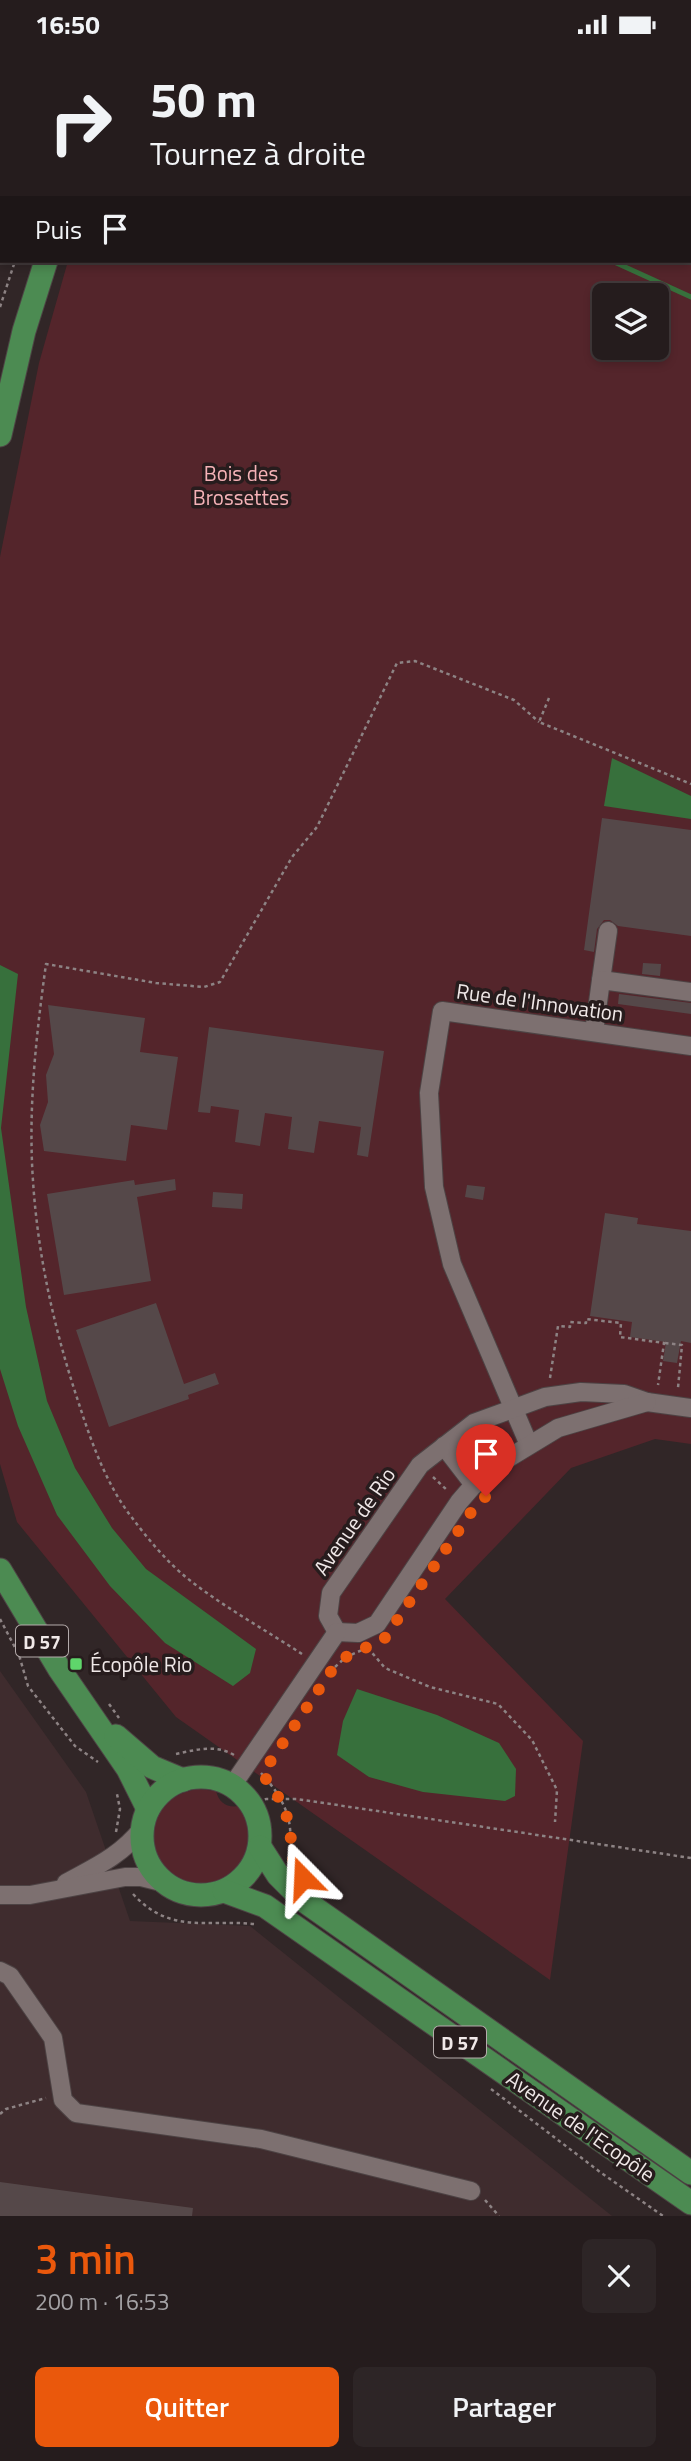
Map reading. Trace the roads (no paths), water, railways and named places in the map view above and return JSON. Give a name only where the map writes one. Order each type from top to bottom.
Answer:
[{"type":"main road","points":[[0,435],[24,331],[45,263]]},
{"type":"main road","name":"D 57","points":[[0,1570],[60,1670],[96,1703],[138,1756],[152,1767],[183,1780]]},
{"type":"main road","name":"D 57","points":[[96,1703],[128,1769],[145,1819]]},
{"type":"main road","points":[[203,1777],[223,1781],[232,1787],[241,1792],[253,1807],[260,1827],[260,1847],[253,1865],[241,1881],[224,1891],[204,1895],[184,1893],[165,1883],[152,1868],[144,1849],[145,1819],[157,1796],[169,1786],[183,1780],[203,1777]]},
{"type":"main road","name":"Avenue de l'Ecopôle","points":[[260,1847],[278,1875],[303,1900],[691,2173]]},
{"type":"main road","name":"Avenue de l'Ecopôle","points":[[224,1891],[265,1906],[691,2203]]},
{"type":"street","points":[[594,1033],[608,931]]},
{"type":"street","points":[[601,980],[691,992]]},
{"type":"street","name":"Rue de l'Innovation","points":[[510,1401],[452,1264],[434,1187],[429,1093],[442,1011],[691,1046]]},
{"type":"street","name":"Avenue de Rio","points":[[652,1395],[558,1428],[484,1473],[459,1502],[377,1624],[358,1633],[337,1632],[328,1616],[331,1593],[420,1465],[474,1423],[510,1401],[581,1392],[652,1395],[691,1408]]},
{"type":"street","points":[[510,1401],[529,1445]]},
{"type":"street","points":[[444,1446],[474,1485]]},
{"type":"street","points":[[232,1787],[337,1632]]},
{"type":"street","points":[[52,1890],[116,1856],[128,1846],[145,1819]]},
{"type":"street","points":[[0,1895],[30,1895],[125,1877],[141,1877],[165,1883]]},
{"type":"street","points":[[0,1971],[10,1976],[53,2038],[63,2100],[76,2113],[261,2139],[471,2191]]},
{"type":"waterway","points":[[616,263],[691,297]]},
{"type":"place","name":"Écopôle Rio","points":[[76,1664]]},
{"type":"park label","name":"Bois des Brossettes","points":[[241,485]]}]
